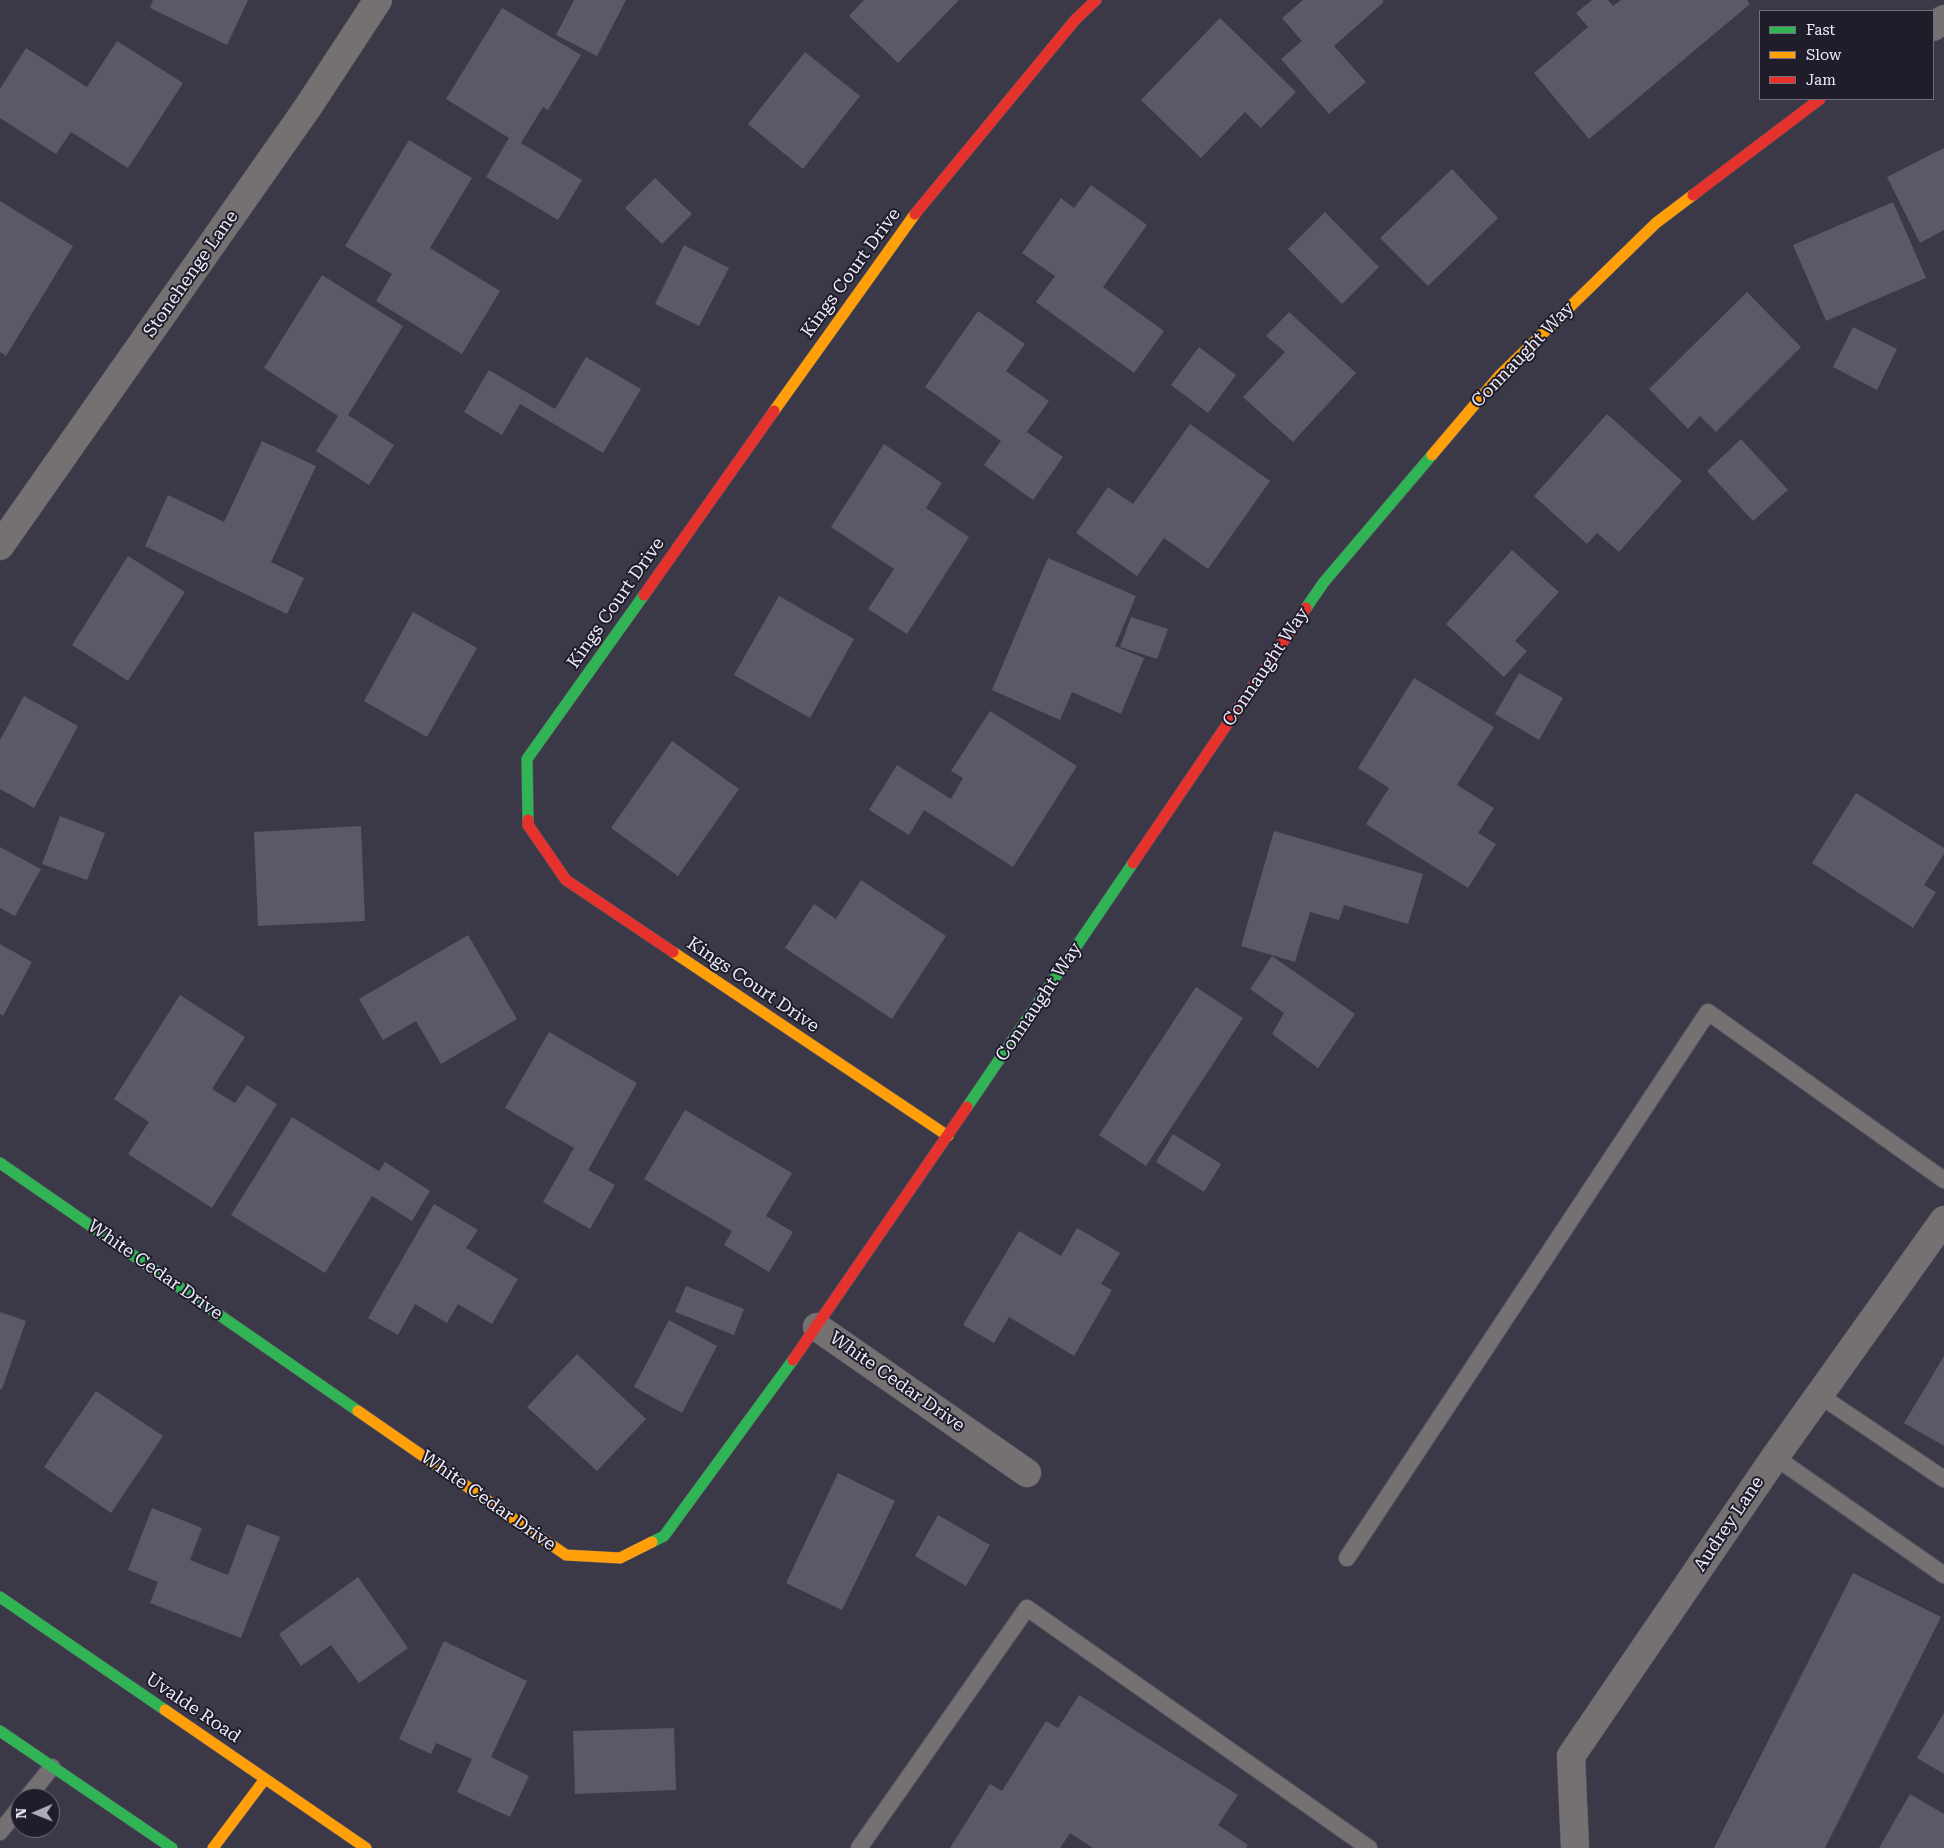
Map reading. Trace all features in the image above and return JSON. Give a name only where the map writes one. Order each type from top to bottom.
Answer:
[{"type":"street","name":"Stonehenge Lane","points":[[0,546],[308,107],[378,0]]},
{"type":"street","name":"Kings Court Drive","points":[[948,1136],[566,880],[528,825],[527,760],[903,229],[1075,20],[1096,0]]},
{"type":"street","name":"Connaught Way","points":[[817,1327],[1324,582],[1499,376],[1656,223],[1819,100]]},
{"type":"street","name":"White Cedar Drive","points":[[0,1163],[566,1555],[620,1558],[664,1536],[817,1327],[1027,1473]]},
{"type":"street","name":"Audrey Lane","points":[[1575,1848],[1571,1756],[1775,1457],[1944,1220]]},
{"type":"street","name":"Uvalde Road","points":[[0,1597],[366,1848]]},
{"type":"street","points":[[0,1730],[172,1848]]},
{"type":"street","points":[[213,1848],[265,1779]]},
{"type":"lane","points":[[1347,1558],[1708,1012],[1944,1180]]},
{"type":"lane","points":[[1819,1395],[1944,1479]]},
{"type":"lane","points":[[1775,1457],[1944,1574]]},
{"type":"lane","points":[[858,1848],[1027,1608],[1369,1848]]},
{"type":"lane","points":[[35,1788],[52,1767]]},
{"type":"lane","points":[[0,1832],[10,1820]]},
{"type":"building","points":[[153,0],[248,0],[227,45],[150,8]]},
{"type":"building","points":[[574,0],[626,0],[597,56],[556,35]]},
{"type":"building","points":[[864,0],[959,0],[898,63],[849,16]]},
{"type":"building","points":[[1303,0],[1382,0],[1384,2],[1334,46],[1366,82],[1329,114],[1281,59],[1302,41],[1282,18]]},
{"type":"building","points":[[1592,0],[1608,0],[1613,6],[1621,0],[1747,0],[1750,4],[1589,139],[1534,73],[1588,27],[1576,13]]},
{"type":"building","points":[[502,8],[581,55],[548,110],[543,107],[521,143],[582,180],[558,220],[486,177],[509,138],[446,99]]},
{"type":"building","points":[[1220,18],[1296,92],[1261,128],[1245,112],[1201,158],[1141,100]]},
{"type":"building","points":[[117,41],[183,83],[128,168],[71,132],[56,154],[0,118],[0,89],[26,48],[87,87]]},
{"type":"building","points":[[805,52],[860,96],[803,169],[748,124]]},
{"type":"building","points":[[409,140],[472,178],[430,248],[500,291],[462,354],[376,301],[392,274],[345,246]]},
{"type":"building","points":[[1944,148],[1944,230],[1920,243],[1887,177]]},
{"type":"building","points":[[1452,169],[1498,218],[1428,286],[1380,238]]},
{"type":"building","points":[[655,178],[692,214],[662,244],[625,208]]},
{"type":"building","points":[[1091,185],[1147,225],[1103,287],[1164,331],[1134,373],[1036,302],[1055,276],[1022,253],[1061,198],[1074,208]]},
{"type":"building","points":[[0,201],[73,246],[6,356],[0,352]]},
{"type":"building","points":[[1893,202],[1926,278],[1826,321],[1793,245]]},
{"type":"building","points":[[1325,212],[1379,267],[1342,304],[1288,249]]},
{"type":"building","points":[[684,245],[729,268],[699,326],[655,304]]},
{"type":"building","points":[[322,275],[403,326],[348,415],[394,445],[369,485],[316,451],[338,416],[264,368]]},
{"type":"building","points":[[1747,292],[1801,347],[1716,432],[1700,416],[1688,429],[1649,389]]},
{"type":"building","points":[[978,311],[1025,344],[1006,371],[1049,401],[1027,432],[1063,457],[1033,500],[984,465],[1001,441],[925,387]]},
{"type":"building","points":[[1289,312],[1356,373],[1293,442],[1243,397],[1285,352],[1266,336]]},
{"type":"building","points":[[1853,327],[1897,349],[1877,390],[1833,367]]},
{"type":"building","points":[[1199,347],[1236,375],[1208,413],[1171,385]]},
{"type":"building","points":[[586,357],[641,389],[603,453],[520,404],[502,435],[464,412],[489,370],[555,409]]},
{"type":"building","points":[[1607,414],[1682,481],[1619,552],[1597,533],[1587,544],[1534,496]]},
{"type":"building","points":[[1190,424],[1270,481],[1208,569],[1164,538],[1137,576],[1076,533],[1108,487],[1133,504]]},
{"type":"building","points":[[1741,439],[1788,490],[1753,521],[1707,471]]},
{"type":"building","points":[[262,441],[316,466],[271,562],[304,578],[287,614],[145,546],[168,495],[224,522]]},
{"type":"building","points":[[884,444],[942,483],[926,508],[969,537],[907,634],[868,609],[894,569],[831,527]]},
{"type":"building","points":[[1512,550],[1559,592],[1515,641],[1527,651],[1504,677],[1446,624]]},
{"type":"building","points":[[128,556],[185,592],[128,681],[72,645]]},
{"type":"building","points":[[1048,558],[1136,596],[1115,646],[1144,658],[1121,714],[1072,692],[1060,720],[992,690]]},
{"type":"building","points":[[779,596],[854,639],[810,718],[734,675]]},
{"type":"building","points":[[413,612],[477,648],[427,737],[364,701]]},
{"type":"building","points":[[1131,617],[1168,629],[1157,659],[1120,647]]},
{"type":"building","points":[[1519,673],[1563,698],[1539,740],[1495,714]]},
{"type":"building","points":[[1414,678],[1494,727],[1457,785],[1494,808],[1478,833],[1496,844],[1468,888],[1366,824],[1389,788],[1358,768]]},
{"type":"building","points":[[24,696],[78,726],[34,808],[0,789],[0,740]]},
{"type":"building","points":[[990,711],[1077,766],[1013,867],[924,810],[909,835],[869,810],[897,765],[951,799],[963,778],[951,771]]},
{"type":"building","points":[[672,741],[739,789],[678,876],[611,828]]},
{"type":"building","points":[[1856,793],[1944,848],[1944,854],[1924,885],[1936,892],[1913,928],[1812,863]]},
{"type":"building","points":[[60,816],[105,833],[87,880],[42,864]]},
{"type":"building","points":[[361,826],[365,921],[258,926],[254,832]]},
{"type":"building","points":[[1274,831],[1423,874],[1408,924],[1344,905],[1339,920],[1310,912],[1295,962],[1241,946]]},
{"type":"building","points":[[0,847],[41,869],[15,916],[0,908]]},
{"type":"building","points":[[861,880],[946,936],[892,1019],[785,948],[814,904],[836,919]]},
{"type":"building","points":[[468,935],[517,1019],[441,1064],[416,1021],[383,1040],[359,999]]},
{"type":"building","points":[[0,944],[32,962],[3,1016],[0,1014]]},
{"type":"building","points":[[1272,956],[1355,1014],[1318,1068],[1272,1034],[1284,1013],[1250,989]]},
{"type":"building","points":[[1196,987],[1243,1018],[1146,1166],[1099,1135]]},
{"type":"building","points":[[180,995],[245,1037],[212,1089],[235,1103],[247,1085],[277,1104],[212,1208],[128,1154],[149,1122],[114,1099]]},
{"type":"building","points":[[549,1032],[637,1083],[588,1170],[615,1185],[590,1229],[543,1202],[574,1148],[505,1108]]},
{"type":"building","points":[[685,1110],[792,1173],[766,1216],[793,1232],[769,1272],[724,1245],[732,1231],[644,1179]]},
{"type":"building","points":[[292,1117],[379,1171],[385,1162],[430,1191],[412,1221],[372,1196],[325,1273],[231,1215]]},
{"type":"building","points":[[1173,1134],[1221,1164],[1204,1192],[1156,1162]]},
{"type":"building","points":[[434,1204],[478,1230],[466,1248],[518,1279],[492,1324],[458,1304],[447,1323],[415,1304],[398,1335],[368,1318]]},
{"type":"building","points":[[1077,1228],[1120,1253],[1101,1284],[1112,1290],[1074,1356],[1009,1317],[994,1343],[963,1325],[1019,1231],[1061,1256]]},
{"type":"building","points":[[686,1286],[744,1309],[734,1335],[675,1312]]},
{"type":"building","points":[[0,1312],[26,1321],[2,1389],[0,1389]]},
{"type":"building","points":[[669,1320],[717,1346],[682,1413],[634,1387]]},
{"type":"building","points":[[577,1354],[646,1419],[597,1471],[527,1407]]},
{"type":"building","points":[[1944,1356],[1944,1446],[1904,1423]]},
{"type":"building","points":[[96,1391],[163,1436],[111,1513],[44,1467]]},
{"type":"building","points":[[838,1473],[895,1501],[842,1610],[786,1583]]},
{"type":"building","points":[[152,1508],[202,1528],[190,1560],[228,1575],[247,1524],[280,1537],[241,1638],[150,1603],[158,1582],[128,1570]]},
{"type":"building","points":[[938,1515],[990,1545],[966,1586],[915,1556]]},
{"type":"building","points":[[1853,1573],[1941,1617],[1825,1848],[1714,1848]]},
{"type":"building","points":[[358,1577],[408,1648],[359,1683],[331,1645],[301,1666],[279,1634]]},
{"type":"building","points":[[444,1641],[527,1681],[491,1757],[529,1776],[510,1817],[457,1792],[472,1759],[436,1743],[431,1754],[399,1739]]},
{"type":"building","points":[[1079,1695],[1238,1795],[1218,1825],[1248,1845],[1246,1848],[1093,1848],[1070,1833],[1060,1848],[950,1848],[990,1784],[1002,1791],[1046,1721],[1058,1728]]},
{"type":"building","points":[[1944,1713],[1944,1774],[1917,1758]]},
{"type":"building","points":[[674,1728],[676,1790],[575,1794],[573,1731]]},
{"type":"building","points":[[1910,1794],[1944,1814],[1944,1848],[1879,1848]]},
{"type":"traffic: fast","points":[[1306,608],[1324,582],[1432,455]]},
{"type":"traffic: fast","points":[[528,820],[527,759],[644,595]]},
{"type":"traffic: fast","points":[[967,1107],[1133,863]]},
{"type":"traffic: fast","points":[[0,1163],[358,1411]]},
{"type":"traffic: fast","points":[[652,1542],[664,1536],[793,1360]]},
{"type":"traffic: fast","points":[[0,1597],[165,1710]]},
{"type":"traffic: fast","points":[[0,1731],[172,1848]]},
{"type":"traffic: slow","points":[[1432,455],[1499,376],[1656,223],[1693,195]]},
{"type":"traffic: slow","points":[[774,411],[915,214]]},
{"type":"traffic: slow","points":[[673,952],[948,1136]]},
{"type":"traffic: slow","points":[[358,1411],[566,1555],[620,1558],[652,1542]]},
{"type":"traffic: slow","points":[[165,1710],[366,1848]]},
{"type":"traffic: slow","points":[[213,1848],[265,1779]]},
{"type":"traffic: jam","points":[[915,214],[1075,20],[1096,0]]},
{"type":"traffic: jam","points":[[1693,195],[1819,100]]},
{"type":"traffic: jam","points":[[644,595],[774,411]]},
{"type":"traffic: jam","points":[[1133,863],[1306,608]]},
{"type":"traffic: jam","points":[[528,820],[528,825],[566,880],[673,952]]},
{"type":"traffic: jam","points":[[793,1360],[967,1107]]}]
